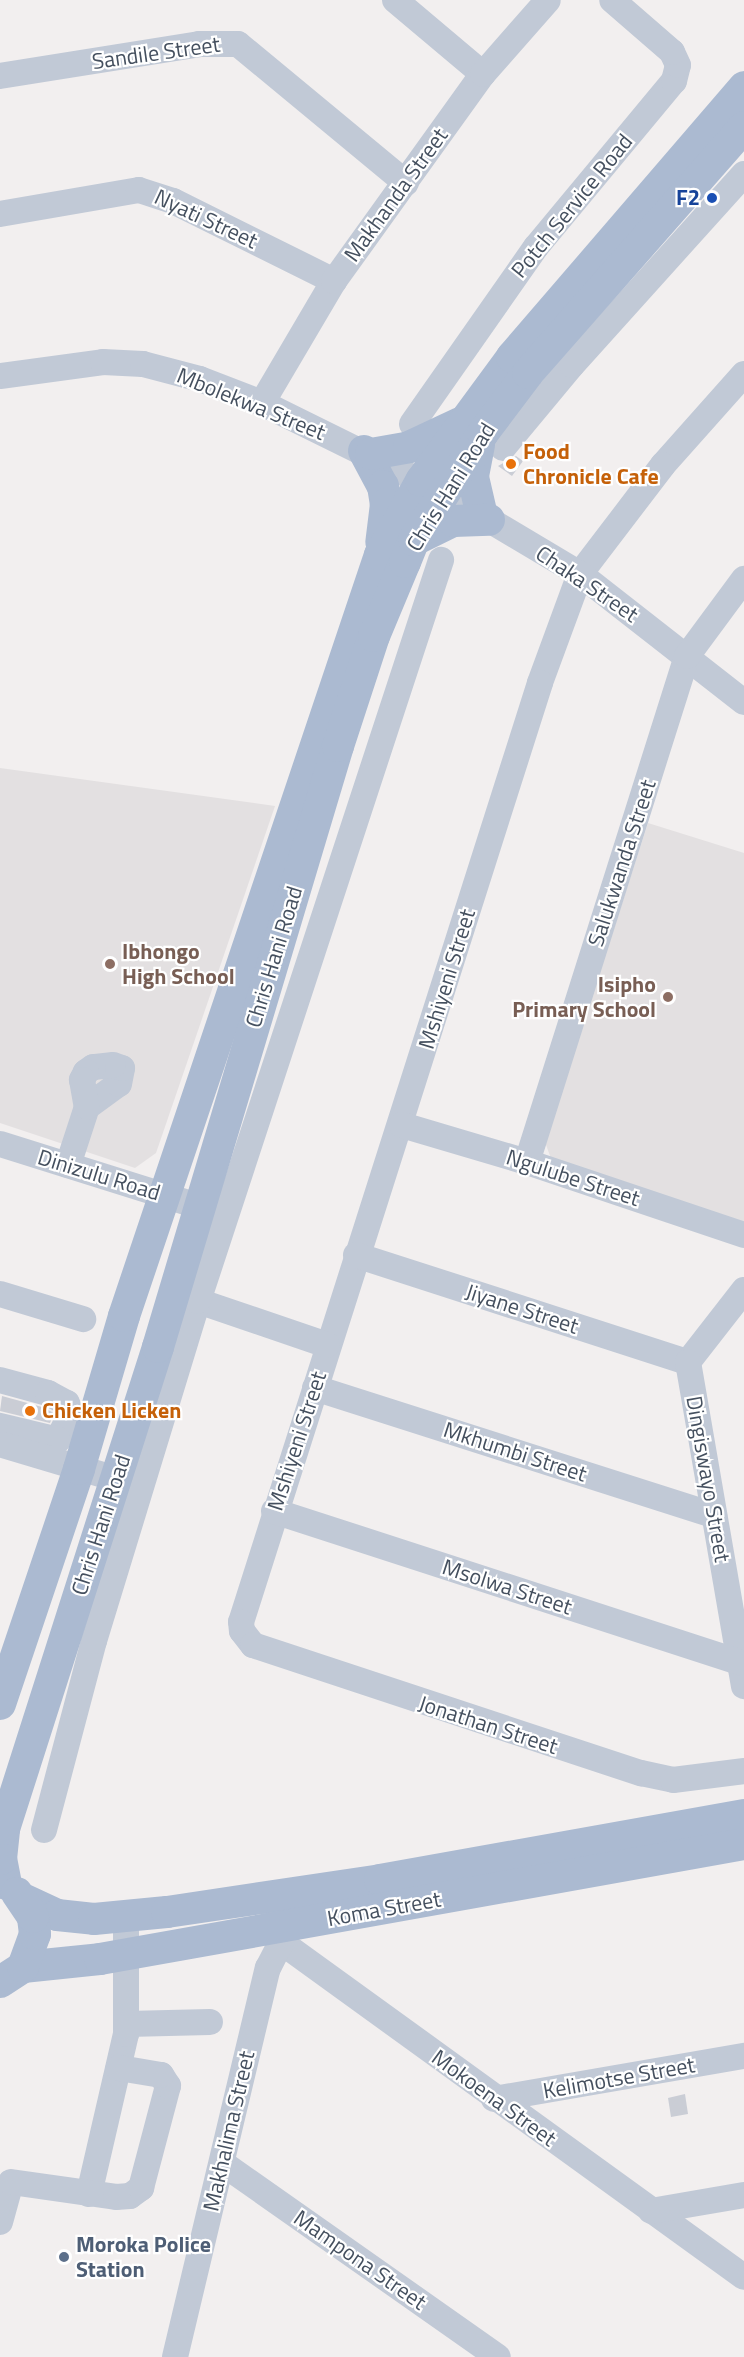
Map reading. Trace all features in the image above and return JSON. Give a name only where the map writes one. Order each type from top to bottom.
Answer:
[{"type":"main road","name":"Chris Hani Road","points":[[483,434],[512,357],[744,87]]},
{"type":"main road","name":"Chris Hani Road","points":[[0,1704],[79,1469],[124,1316],[380,555],[433,487],[483,434],[528,373],[744,127]]},
{"type":"main road","points":[[380,555],[386,504],[377,471],[367,452],[483,434],[473,477],[485,518],[453,521],[414,540]]},
{"type":"main road","name":"Chris Hani Road","points":[[11,1975],[35,1934],[10,1889],[1,1859],[4,1829],[116,1479],[370,647],[433,487]]},
{"type":"main road","name":"Koma Street","points":[[11,1975],[128,1954],[277,1923],[744,1815]]},
{"type":"main road","name":"Koma Street","points":[[10,1889],[57,1915],[94,1919],[126,1916],[277,1923],[744,1844]]},
{"type":"street","points":[[395,0],[483,74]]},
{"type":"street","name":"Makhanda Street","points":[[262,403],[334,280],[483,74],[548,0]]},
{"type":"street","name":"Potch Service Road","points":[[412,424],[537,247],[674,81],[678,65],[672,52],[612,0]]},
{"type":"street","name":"Sandile Street","points":[[0,76],[199,44],[238,44],[406,183]]},
{"type":"street","points":[[483,434],[579,357],[744,174]]},
{"type":"street","name":"Nyati Street","points":[[0,214],[139,190],[173,201],[334,280]]},
{"type":"street","name":"Mbolekwa Street","points":[[0,374],[103,362],[143,364],[200,379],[262,403],[367,452],[433,487]]},
{"type":"street","name":"Mshiyeni Street","points":[[242,1631],[243,1610],[327,1345],[402,1125],[540,683],[580,574],[663,465],[744,374]]},
{"type":"street","name":"Chaka Street","points":[[433,487],[580,574],[744,702]]},
{"type":"street","name":"Chris Hani Road","points":[[44,1830],[94,1641],[198,1301],[441,560]]},
{"type":"street","name":"Salukwanda Street","points":[[527,1162],[687,656],[744,579]]},
{"type":"street","points":[[68,1165],[87,1107]]},
{"type":"street","name":"Ngulube Street","points":[[402,1125],[527,1162],[744,1235]]},
{"type":"street","name":"Dinizulu Road","points":[[0,1144],[198,1206]]},
{"type":"street","name":"Jiyane Street","points":[[356,1255],[688,1362]]},
{"type":"street","points":[[688,1362],[744,1290]]},
{"type":"street","points":[[0,1294],[83,1319]]},
{"type":"street","points":[[198,1301],[327,1345]]},
{"type":"street","name":"Dingiswayo Street","points":[[688,1362],[742,1674]]},
{"type":"street","points":[[0,1380],[54,1395],[71,1406],[71,1413],[58,1440],[0,1426]]},
{"type":"street","name":"Mkhumbi Street","points":[[315,1388],[714,1515]]},
{"type":"street","points":[[0,1444],[116,1479]]},
{"type":"street","name":"Msolwa Street","points":[[274,1511],[742,1674]]},
{"type":"street","name":"Jonathan Street","points":[[242,1631],[253,1645],[348,1679],[641,1773],[673,1780],[744,1771]]},
{"type":"street","points":[[89,2194],[127,2024],[126,1916]]},
{"type":"street","name":"Mokoena Street","points":[[277,1923],[494,2099],[744,2277]]},
{"type":"street","name":"Makhalima Street","points":[[175,2357],[277,1923]]},
{"type":"street","points":[[127,2024],[210,2022]]},
{"type":"street","name":"Kelimotse Street","points":[[494,2099],[744,2056]]},
{"type":"street","points":[[0,2222],[10,2182],[123,2197],[141,2188],[167,2098],[168,2086],[161,2075],[119,2068]]},
{"type":"street","name":"Mampona Street","points":[[222,2163],[498,2357]]},
{"type":"street","points":[[651,2211],[744,2195]]},
{"type":"shaded area","name":"Ibhongo High School","points":[[0,768],[275,806],[156,1153],[135,1168],[0,1123]]},
{"type":"shaded area","name":"Isipho Primary School","points":[[648,823],[744,853],[744,1226],[553,1164],[545,1142]]},
{"type":"building","name":"Food Chronicle Cafe","points":[[516,456],[523,461],[512,476],[498,466]]},
{"type":"building","points":[[2,1396],[42,1407],[54,1413],[50,1423],[0,1411]]},
{"type":"building","points":[[685,2094],[688,2114],[671,2117],[668,2098]]},
{"type":"place","name":"F2","points":[[712,198]]},
{"type":"place","name":"Food Chronicle Cafe","points":[[511,464]]},
{"type":"place","name":"Ibhongo High School","points":[[110,964]]},
{"type":"place","name":"Isipho Primary School","points":[[668,997]]},
{"type":"place","name":"Chicken Licken","points":[[30,1411]]},
{"type":"place","name":"Moroka Police Station","points":[[64,2257]]}]
